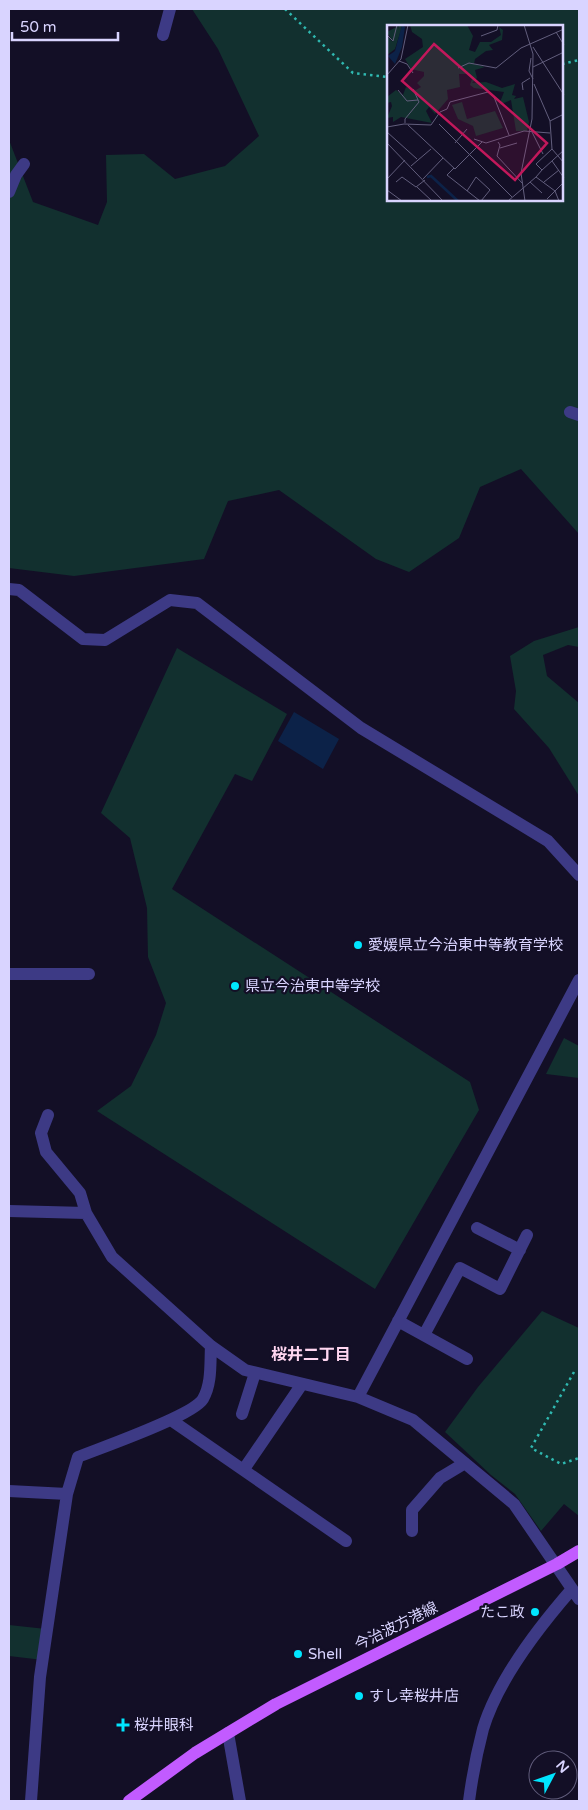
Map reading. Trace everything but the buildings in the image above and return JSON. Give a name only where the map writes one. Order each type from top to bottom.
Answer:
[{"type":"main road","name":"今治波方港線","points":[[129,1801],[195,1753],[276,1704],[557,1564],[579,1550]]},
{"type":"street","points":[[163,35],[170,9]]},
{"type":"street","points":[[9,192],[16,175],[24,164]]},
{"type":"street","points":[[9,589],[19,590],[83,639],[105,640],[170,600],[197,603],[361,728],[548,841],[579,875]]},
{"type":"street","points":[[9,974],[89,974]]},
{"type":"street","points":[[358,1396],[579,980]]},
{"type":"street","points":[[48,1115],[41,1133],[46,1152],[80,1193],[86,1213],[112,1257],[211,1346],[245,1370],[358,1396],[413,1420],[514,1504],[557,1564],[575,1594],[535,1631],[498,1694],[483,1728],[469,1801]]},
{"type":"street","points":[[9,1211],[86,1213]]},
{"type":"street","points":[[477,1228],[520,1250]]},
{"type":"street","points":[[424,1335],[460,1268],[500,1289],[527,1235]]},
{"type":"street","points":[[398,1321],[467,1358]]},
{"type":"street","points":[[31,1801],[40,1677],[67,1494],[78,1457],[171,1420],[202,1401],[209,1384],[211,1346]]},
{"type":"street","points":[[242,1414],[255,1373]]},
{"type":"street","points":[[244,1469],[302,1384]]},
{"type":"street","points":[[171,1420],[346,1541]]},
{"type":"street","points":[[412,1531],[412,1510],[440,1478],[464,1463]]},
{"type":"street","points":[[9,1491],[67,1494]]},
{"type":"street","points":[[228,1733],[240,1801]]},
{"type":"path","points":[[285,9],[354,73],[387,77]]},
{"type":"path","points":[[563,64],[579,60]]},
{"type":"path","points":[[574,1372],[531,1448],[561,1464],[579,1458]]},
{"type":"green space","points":[[192,9],[579,9],[579,534],[521,469],[480,487],[459,538],[409,572],[376,559],[279,490],[228,501],[204,559],[74,576],[9,568],[9,140],[33,202],[98,225],[107,202],[106,155],[144,154],[175,179],[225,166],[259,136],[218,49]]},
{"type":"green space","points":[[579,627],[579,647],[568,645],[543,655],[547,676],[579,703],[579,796],[549,748],[514,709],[516,691],[510,656],[534,641]]},
{"type":"green space","points":[[177,648],[287,714],[252,781],[235,774],[172,889],[470,1082],[479,1110],[375,1289],[97,1111],[131,1086],[156,1035],[166,1003],[148,957],[147,908],[130,838],[101,813]]},
{"type":"green space","points":[[564,1038],[579,1046],[579,1078],[546,1074]]},
{"type":"green space","points":[[542,1311],[579,1328],[579,1516],[564,1504],[541,1531],[515,1494],[491,1475],[445,1432],[478,1387]]},
{"type":"green space","points":[[9,1625],[46,1629],[43,1660],[9,1656]]},
{"type":"water","points":[[294,712],[339,739],[323,769],[278,741]]},
{"type":"place","name":"愛媛県立今治東中等教育学校","points":[[358,945]]},
{"type":"place","name":"県立今治東中等学校","points":[[235,986]]},
{"type":"place","name":"たこ政","points":[[535,1612]]},
{"type":"place","name":"Shell","points":[[298,1654]]},
{"type":"place","name":"すし幸桜井店","points":[[359,1696]]},
{"type":"place","name":"桜井眼科","points":[[123,1725]]},
{"type":"district","name":"桜井二丁目","points":[[311,1354]]}]
